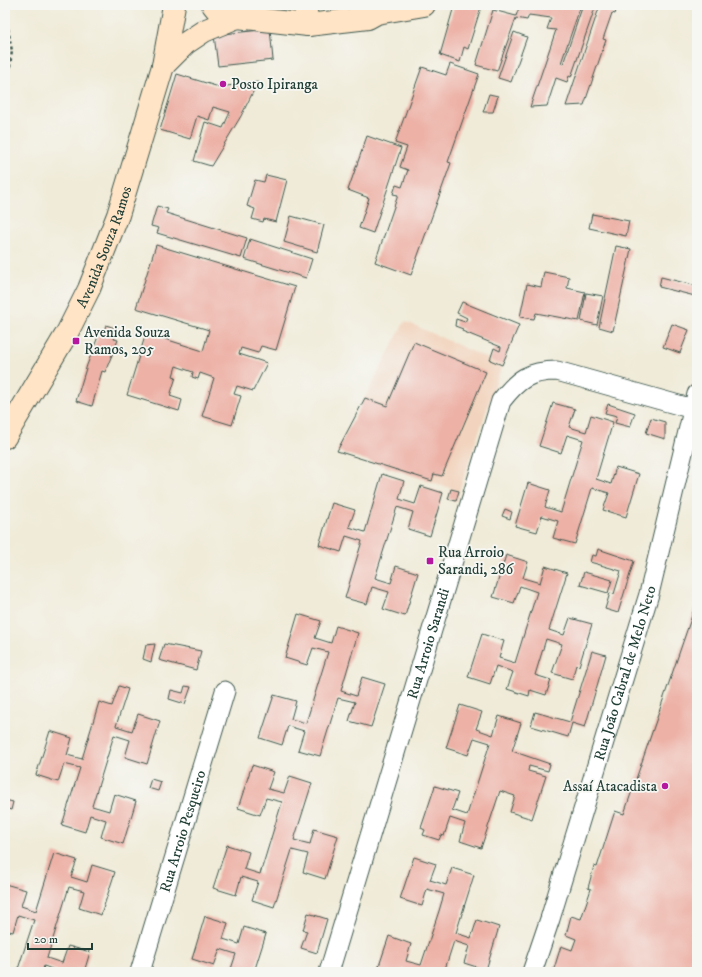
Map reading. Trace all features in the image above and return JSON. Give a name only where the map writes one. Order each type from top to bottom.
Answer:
[{"type":"street","name":"Avenida Souza Ramos","points":[[5,437],[67,333],[89,289],[118,215],[163,66],[174,5]]},
{"type":"street","name":"Avenida Souza Ramos","points":[[213,5],[218,10],[237,17]]},
{"type":"street","name":"Avenida Souza Ramos","points":[[163,66],[186,43],[204,31],[237,17],[306,15],[368,18],[371,9],[424,5]]},
{"type":"street","name":"Rua Arroio Sarandi","points":[[329,972],[501,401],[520,379],[539,371],[557,371],[695,402]]},
{"type":"street","name":"Rua João Cabral de Melo Neto","points":[[532,972],[550,919],[649,594],[695,402]]},
{"type":"street","name":"Rua Arroio Pesqueiro","points":[[140,972],[225,691]]},
{"type":"path","points":[[5,11],[12,51],[5,103]]},
{"type":"shaded area","points":[[405,321],[502,365],[459,491],[337,451]]},
{"type":"building","points":[[520,5],[581,5],[561,63],[563,64],[583,5],[596,5],[571,77],[569,76],[567,82],[556,78],[547,106],[530,107],[556,30],[547,29],[551,18],[529,15],[527,20],[516,18],[497,71],[476,65],[493,10],[516,16]]},
{"type":"building","points":[[600,5],[618,5],[615,14],[612,13],[603,39],[606,40],[584,105],[566,106]]},
{"type":"building","points":[[454,6],[481,7],[468,49],[464,47],[460,62],[440,55]]},
{"type":"building","points":[[270,29],[273,60],[218,66],[214,35]]},
{"type":"building","points":[[514,32],[527,37],[511,82],[498,78]]},
{"type":"building","points":[[450,64],[479,74],[448,162],[451,163],[411,275],[375,262],[398,195],[393,194],[396,185],[402,187],[408,170],[400,167],[407,147],[395,143],[422,67],[446,75]]},
{"type":"building","points":[[177,74],[219,87],[258,82],[241,116],[211,166],[194,161],[205,122],[223,128],[230,112],[213,107],[209,120],[197,116],[190,139],[160,130]]},
{"type":"building","points":[[489,94],[498,96],[493,112],[483,112]]},
{"type":"building","points":[[367,136],[401,148],[373,233],[359,228],[369,198],[348,190]]},
{"type":"building","points":[[266,175],[287,180],[276,222],[264,219],[263,222],[252,219],[255,209],[247,206],[255,180],[264,182]]},
{"type":"building","points":[[157,206],[168,209],[166,213],[247,238],[241,258],[157,233],[159,228],[151,226]]},
{"type":"building","points":[[592,214],[629,221],[626,236],[589,228]]},
{"type":"building","points":[[291,216],[324,225],[317,252],[284,242]]},
{"type":"building","points":[[250,239],[312,259],[306,278],[244,259]]},
{"type":"building","points":[[156,245],[295,287],[276,350],[261,346],[258,353],[241,348],[239,354],[267,363],[253,391],[237,386],[234,394],[241,396],[232,425],[202,416],[214,378],[200,373],[198,379],[192,377],[193,372],[176,366],[173,376],[176,377],[170,396],[182,400],[179,411],[127,395],[146,333],[203,351],[209,330],[136,308]]},
{"type":"building","points":[[616,246],[631,249],[613,331],[599,327]]},
{"type":"building","points":[[544,272],[569,277],[567,288],[585,292],[579,321],[536,313],[534,319],[520,317],[527,284],[541,287]]},
{"type":"building","points":[[661,277],[697,286],[695,296],[659,287]]},
{"type":"building","points":[[586,293],[603,296],[597,325],[581,321]]},
{"type":"building","points":[[462,302],[519,325],[502,365],[490,360],[494,348],[500,351],[501,347],[462,331],[463,329],[455,326],[456,319],[465,322],[467,318],[457,313]]},
{"type":"building","points":[[672,324],[689,330],[680,353],[663,347]]},
{"type":"building","points":[[106,325],[118,329],[114,339],[118,340],[105,372],[102,371],[92,406],[76,401],[87,365],[99,334],[102,335]]},
{"type":"building","points":[[414,342],[486,372],[442,476],[434,474],[432,481],[337,451],[365,398],[387,406]]},
{"type":"building","points":[[553,403],[575,409],[569,427],[586,432],[591,415],[613,422],[596,479],[611,484],[616,467],[639,474],[626,517],[603,510],[609,493],[592,488],[575,544],[553,538],[558,521],[542,516],[537,532],[515,526],[528,483],[550,490],[545,507],[561,512],[583,440],[567,435],[561,453],[539,446]]},
{"type":"building","points":[[608,404],[635,413],[630,427],[615,423],[617,416],[605,413]]},
{"type":"building","points":[[651,418],[665,422],[665,439],[646,433]]},
{"type":"building","points":[[382,474],[404,481],[399,499],[415,504],[421,486],[443,493],[430,536],[408,529],[413,512],[397,507],[375,578],[391,583],[396,566],[418,573],[405,616],[383,609],[389,592],[372,587],[367,604],[345,598],[362,541],[346,536],[341,552],[319,545],[332,503],[355,510],[349,527],[365,532]]},
{"type":"building","points":[[451,489],[459,491],[456,501],[448,499]]},
{"type":"building","points":[[505,509],[512,512],[510,519],[502,516]]},
{"type":"building","points":[[598,549],[634,561],[618,613],[605,609],[610,593],[614,594],[621,571],[590,562],[592,555],[596,556]]},
{"type":"building","points":[[506,555],[528,562],[523,578],[540,583],[545,566],[567,573],[549,630],[564,635],[570,618],[592,624],[579,666],[576,665],[572,679],[552,673],[562,644],[546,639],[535,675],[551,680],[546,695],[530,690],[529,696],[507,689],[513,672],[496,666],[490,684],[468,677],[482,634],[504,641],[499,658],[515,663],[537,592],[520,586],[514,603],[493,597]]},
{"type":"building","points":[[584,572],[612,580],[608,593],[580,585]]},
{"type":"building","name":"Assaí Atacadista","points":[[697,601],[697,972],[553,972],[561,946],[572,950],[576,939],[566,935],[571,916],[581,919],[591,889],[588,888],[594,866],[597,867],[615,811],[624,814]]},
{"type":"building","points":[[298,614],[321,621],[315,638],[331,643],[336,626],[358,633],[341,691],[356,696],[362,677],[385,684],[371,727],[349,721],[355,702],[338,698],[320,756],[298,750],[304,731],[288,726],[282,745],[260,738],[274,695],[296,701],[291,719],[306,723],[328,652],[313,648],[307,665],[285,658]]},
{"type":"building","points":[[155,644],[151,662],[143,659],[146,645]]},
{"type":"building","points":[[164,644],[201,651],[196,670],[159,660]]},
{"type":"building","points":[[592,651],[606,655],[585,727],[572,723],[568,737],[531,726],[535,712],[570,722]]},
{"type":"building","points":[[119,686],[128,689],[116,726],[132,731],[138,714],[160,721],[147,764],[125,757],[130,740],[114,735],[92,806],[109,811],[114,794],[136,801],[123,844],[101,837],[106,820],[90,815],[85,832],[62,825],[80,768],[64,764],[58,782],[36,775],[50,731],[72,738],[67,755],[82,759],[99,702],[112,706]]},
{"type":"building","points":[[185,686],[191,687],[185,704],[169,699],[171,690],[183,693]]},
{"type":"building","points":[[460,705],[482,712],[476,729],[493,735],[499,716],[521,723],[512,751],[550,764],[548,771],[529,766],[528,771],[546,776],[532,819],[510,812],[515,796],[500,791],[481,848],[460,841],[465,823],[450,818],[444,836],[441,835],[439,840],[423,835],[425,830],[421,828],[435,786],[458,793],[452,810],[467,815],[490,743],[474,738],[468,755],[446,748]]},
{"type":"building","points":[[252,765],[274,772],[268,789],[284,793],[290,776],[312,783],[294,840],[310,844],[314,829],[338,836],[325,879],[303,872],[308,854],[292,850],[274,907],[252,900],[258,882],[241,877],[236,895],[213,888],[227,845],[249,852],[244,869],[260,874],[282,802],[266,798],[260,815],[238,808]]},
{"type":"building","points":[[151,779],[161,782],[158,791],[148,788]]},
{"type":"building","points":[[5,800],[13,802],[11,810],[5,808]]},
{"type":"building","points":[[54,853],[77,860],[71,877],[87,882],[92,865],[115,872],[101,915],[79,908],[84,891],[69,887],[47,958],[62,963],[68,946],[90,952],[84,972],[60,972],[44,966],[42,972],[17,972],[34,920],[18,915],[13,932],[5,930],[5,884],[26,890],[21,906],[36,911]]},
{"type":"building","points":[[414,857],[436,864],[430,880],[446,885],[452,868],[474,875],[456,933],[471,938],[477,920],[499,927],[486,970],[464,963],[469,946],[454,941],[444,972],[413,972],[403,969],[402,972],[377,972],[389,936],[411,944],[406,961],[421,965],[439,911],[444,894],[427,889],[422,906],[400,899]]},
{"type":"building","points":[[308,913],[327,919],[317,953],[301,948],[307,931],[303,930]]},
{"type":"building","points":[[205,916],[228,923],[223,939],[239,944],[244,927],[266,934],[254,972],[230,972],[236,954],[220,949],[214,966],[192,959]]},
{"type":"place","name":"Posto Ipiranga","points":[[223,84]]},
{"type":"place","name":"Avenida Souza Ramos, 205","points":[[76,341]]},
{"type":"place","name":"Rua Arroio Sarandi, 286","points":[[430,561]]},
{"type":"place","name":"Assaí Atacadista","points":[[665,786]]}]
